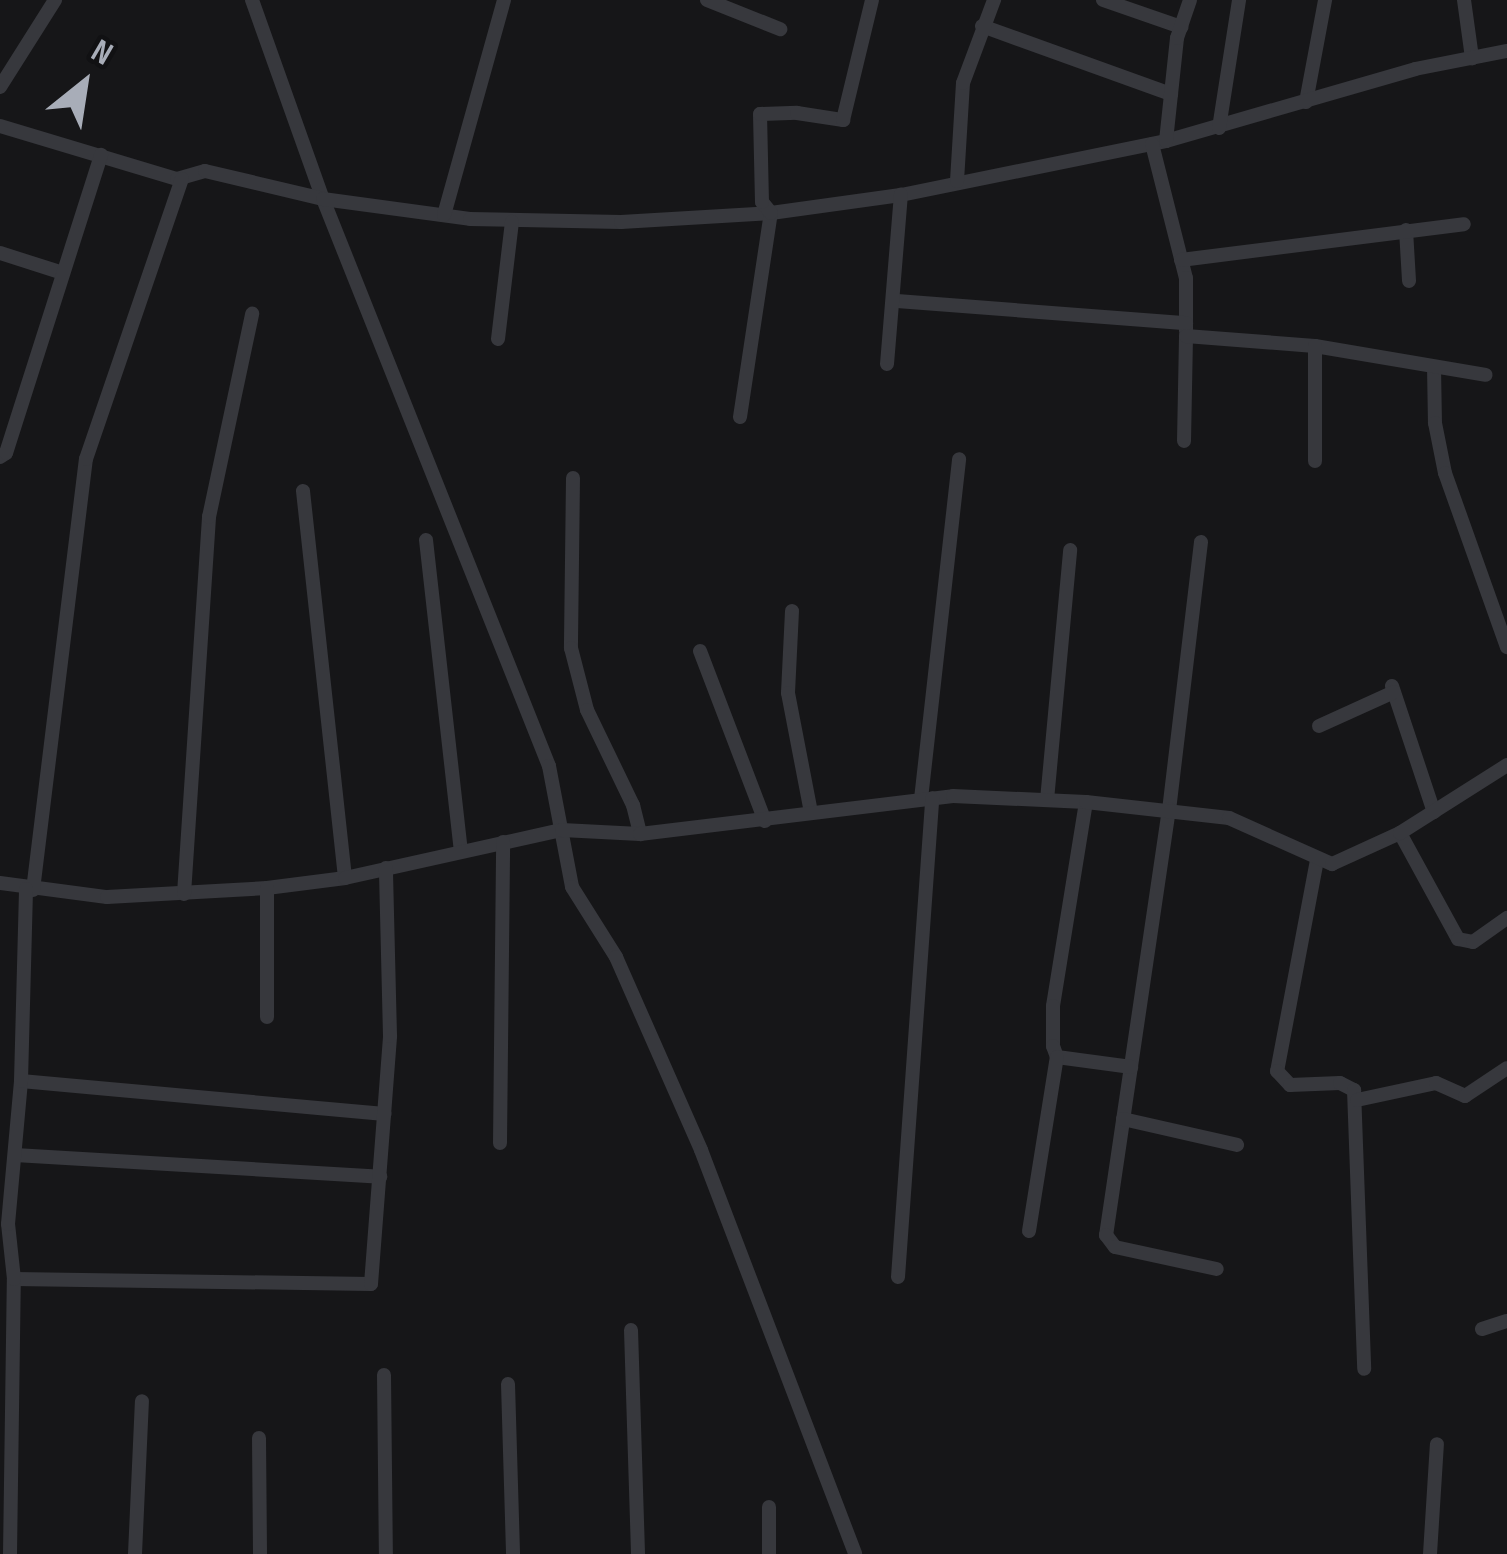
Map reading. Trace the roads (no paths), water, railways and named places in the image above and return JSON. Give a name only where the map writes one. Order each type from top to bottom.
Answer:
[{"type":"street","points":[[0,87],[56,0]]},
{"type":"street","points":[[252,0],[323,199],[549,766],[572,887],[616,957],[692,1129],[855,1554]]},
{"type":"street","points":[[444,215],[504,0]]},
{"type":"street","points":[[707,0],[780,29]]},
{"type":"street","points":[[740,417],[771,213],[762,202],[760,114],[797,112],[844,120],[872,0]]},
{"type":"street","points":[[957,181],[963,83],[994,0]]},
{"type":"street","points":[[1103,0],[1181,27]]},
{"type":"street","points":[[1184,441],[1186,329],[1180,260],[1159,143],[1190,0]]},
{"type":"street","points":[[1219,128],[1239,0]]},
{"type":"street","points":[[1306,102],[1324,0]]},
{"type":"street","points":[[1464,0],[1472,58]]},
{"type":"street","points":[[982,26],[1171,94]]},
{"type":"street","points":[[0,127],[182,179],[205,172],[323,199],[444,215],[512,222],[771,213],[901,195],[1159,143],[1507,51]]},
{"type":"street","points":[[0,458],[6,453],[101,155]]},
{"type":"street","points":[[10,1554],[6,1307],[14,1279],[8,1224],[10,1161],[21,1081],[29,890],[86,459],[182,179]]},
{"type":"street","points":[[887,364],[896,301],[901,195]]},
{"type":"street","points":[[498,339],[512,222]]},
{"type":"street","points":[[1180,260],[1464,224]]},
{"type":"street","points":[[1406,230],[1409,281]]},
{"type":"street","points":[[0,253],[63,273]]},
{"type":"street","points":[[896,301],[1186,329],[1486,375]]},
{"type":"street","points":[[184,894],[208,517],[252,314]]},
{"type":"street","points":[[1315,346],[1315,460]]},
{"type":"street","points":[[1434,367],[1435,423],[1444,473],[1507,647]]},
{"type":"street","points":[[898,1277],[926,799],[959,459]]},
{"type":"street","points":[[573,478],[571,648],[587,710],[633,806],[640,834]]},
{"type":"street","points":[[303,491],[345,878]]},
{"type":"street","points":[[426,540],[460,851]]},
{"type":"street","points":[[1201,542],[1108,1242],[1217,1268]]},
{"type":"street","points":[[1047,800],[1070,550]]},
{"type":"street","points":[[792,611],[788,692],[811,812]]},
{"type":"street","points":[[700,651],[765,821]]},
{"type":"street","points":[[1319,726],[1393,689],[1434,812]]},
{"type":"street","points":[[0,883],[107,897],[267,888],[345,878],[562,830],[640,834],[926,799],[1047,800],[1169,809],[1242,821],[1317,860],[1341,862],[1400,833],[1507,764]]},
{"type":"street","points":[[1029,1231],[1058,1057],[1053,1006],[1086,802]]},
{"type":"street","points":[[1400,833],[1458,939],[1473,942],[1507,918]]},
{"type":"street","points":[[500,1143],[503,842]]},
{"type":"street","points":[[1317,860],[1277,1071],[1290,1084],[1350,1085],[1357,1100],[1364,1369]]},
{"type":"street","points":[[14,1279],[368,1287],[374,1280],[390,1036],[386,868]]},
{"type":"street","points":[[267,888],[267,1017]]},
{"type":"street","points":[[1058,1057],[1131,1067]]},
{"type":"street","points":[[1357,1100],[1436,1083],[1465,1096],[1507,1068]]},
{"type":"street","points":[[21,1081],[385,1114]]},
{"type":"street","points":[[1124,1119],[1237,1145]]},
{"type":"street","points":[[10,1161],[380,1177]]},
{"type":"street","points":[[1482,1329],[1507,1321]]},
{"type":"street","points":[[631,1330],[638,1554]]},
{"type":"street","points":[[383,1375],[386,1554]]},
{"type":"street","points":[[508,1384],[513,1554]]},
{"type":"street","points":[[135,1554],[142,1401]]},
{"type":"street","points":[[259,1438],[260,1554]]},
{"type":"street","points":[[1430,1554],[1437,1444]]},
{"type":"street","points":[[769,1507],[769,1554]]}]
